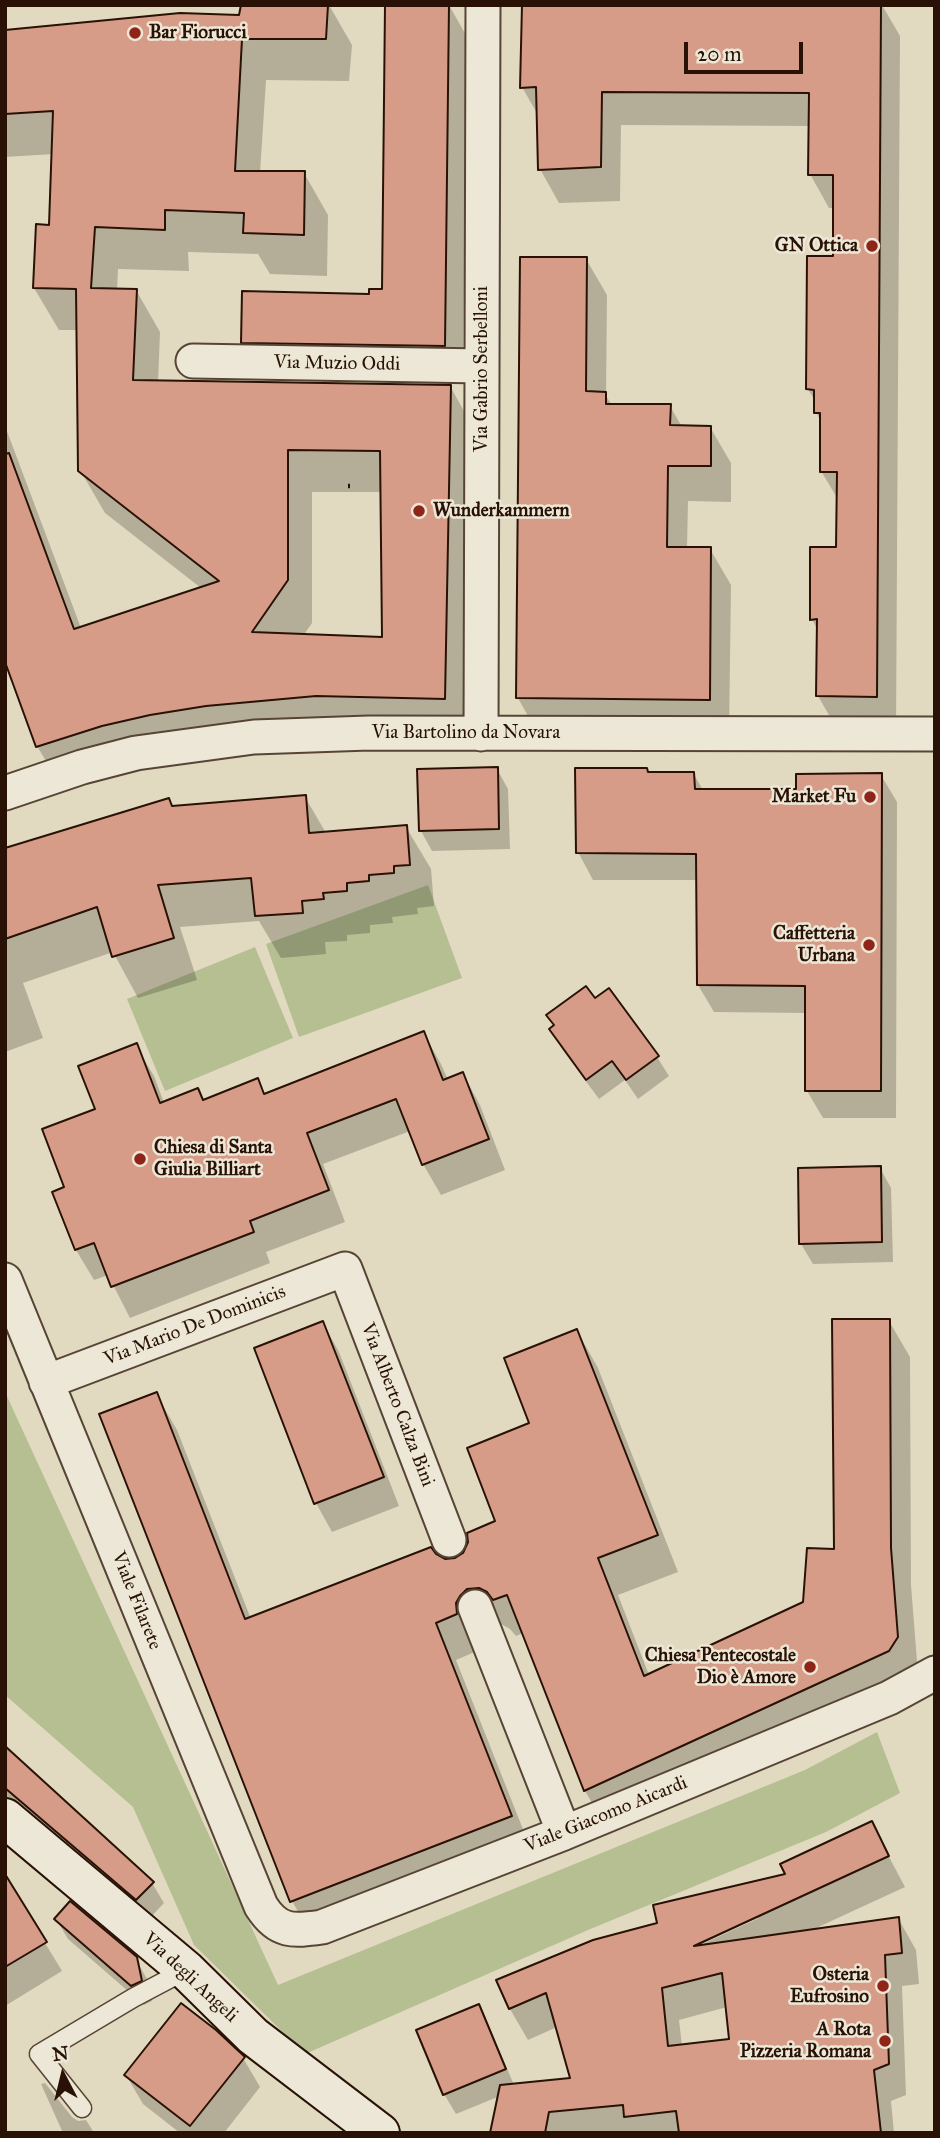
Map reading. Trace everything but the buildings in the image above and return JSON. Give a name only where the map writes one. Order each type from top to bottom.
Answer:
[{"type":"street","name":"Via Gabrio Serbelloni","points":[[481,734],[483,5]]},
{"type":"street","name":"Via Muzio Oddi","points":[[193,361],[482,366]]},
{"type":"street","name":"Via Bartolino da Novara","points":[[5,793],[82,767],[136,753],[254,737],[308,734],[935,734]]},
{"type":"street","name":"Via Mario De Dominicis","points":[[46,1382],[345,1269]]},
{"type":"street","name":"Via Alberto Calza Bini","points":[[345,1269],[449,1540]]},
{"type":"street","name":"Viale Filarete","points":[[5,1280],[261,1906],[271,1921]]},
{"type":"street","points":[[475,1607],[564,1833]]},
{"type":"street","name":"Viale Giacomo Aicardi","points":[[271,1921],[286,1928],[301,1930],[322,1927],[564,1833],[889,1698],[935,1673]]},
{"type":"street","name":"Via degli Angeli","points":[[5,1818],[186,1970],[253,2036],[380,2133]]},
{"type":"lane","points":[[82,2108],[39,2054],[186,1970]]},
{"type":"green space","points":[[428,885],[462,978],[299,1037],[266,944]]},
{"type":"green space","points":[[255,947],[293,1038],[165,1091],[127,999]]},
{"type":"green space","points":[[5,1392],[278,1985],[805,1770],[877,1732],[900,1793],[826,1832],[588,1930],[305,2054],[194,1945],[133,1807],[5,1695]]},
{"type":"place","name":"Bar Fiorucci","points":[[135,33]]},
{"type":"place","name":"GN Ottica","points":[[872,246]]},
{"type":"place","name":"Wunderkammern","points":[[419,511]]},
{"type":"place","name":"Market Fu","points":[[870,797]]},
{"type":"place","name":"Caffetteria Urbana","points":[[869,945]]},
{"type":"place","name":"Chiesa di Santa Giulia Billiart","points":[[140,1159]]},
{"type":"place","name":"Chiesa Pentecostale Dio è Amore","points":[[810,1667]]},
{"type":"place","name":"Osteria Eufrosino","points":[[883,1986]]},
{"type":"place","name":"A Rota Pizzeria Romana","points":[[885,2041]]}]
